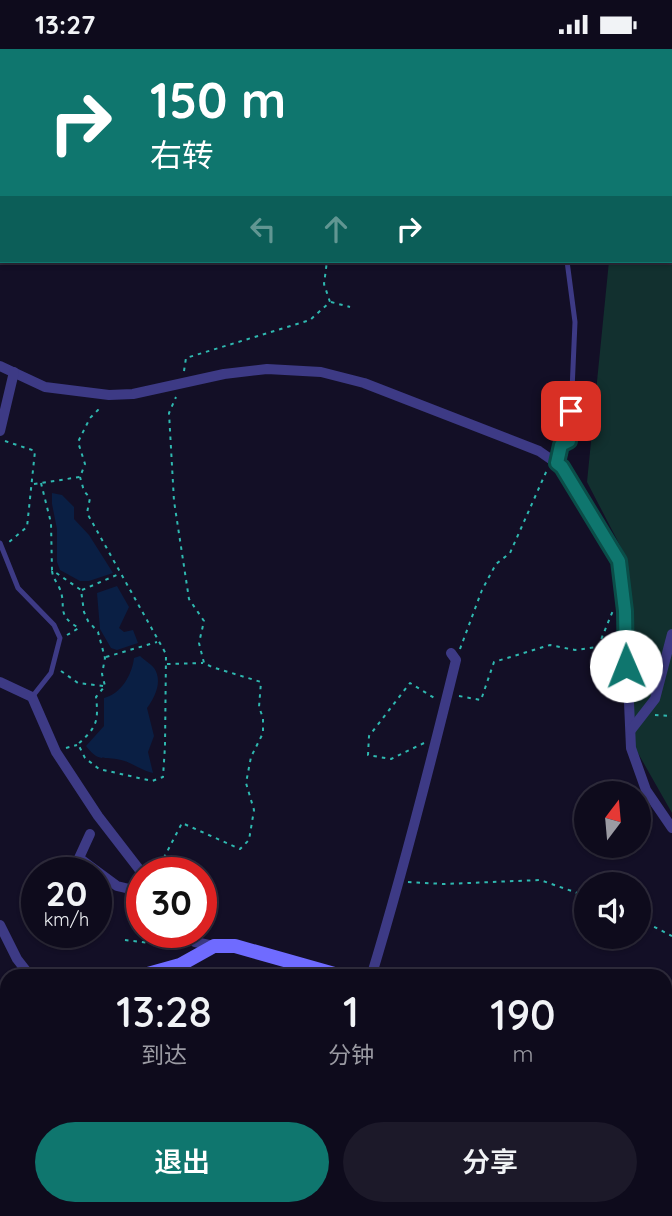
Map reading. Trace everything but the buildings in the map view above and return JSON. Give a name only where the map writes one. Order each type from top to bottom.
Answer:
[{"type":"street","points":[[0,366],[45,387],[101,394],[133,394],[224,374],[267,369],[321,372],[376,388],[539,451],[554,461],[562,467],[619,561],[623,587],[631,747],[646,790],[672,828]]},
{"type":"street","points":[[0,431],[14,372]]},
{"type":"street","points":[[631,730],[654,699],[672,634]]},
{"type":"street","points":[[372,969],[399,883],[435,746],[453,657]]},
{"type":"street","points":[[0,681],[32,697],[56,752],[98,817],[129,857]]},
{"type":"street","points":[[90,834],[79,858],[117,886],[126,889]]},
{"type":"street","points":[[0,925],[25,969]]},
{"type":"street","points":[[217,946],[235,946],[300,969]]},
{"type":"street","points":[[166,969],[180,965],[210,948]]},
{"type":"lane","points":[[554,461],[561,445],[569,441],[570,436],[575,315],[566,263]]},
{"type":"lane","points":[[2,545],[18,588],[54,625],[60,639],[54,666],[32,697]]},
{"type":"path","points":[[327,263],[324,284],[330,302]]},
{"type":"path","points":[[330,302],[350,307]]},
{"type":"path","points":[[204,663],[199,643],[204,621],[189,599],[174,501],[169,413],[187,358],[310,320],[330,302]]},
{"type":"path","points":[[78,744],[85,758],[99,769],[152,781],[163,777],[166,654],[87,513],[90,498],[84,491],[80,477],[85,464],[78,442],[90,418],[99,410],[101,394]]},
{"type":"path","points":[[0,440],[35,451],[27,527],[2,545]]},
{"type":"path","points":[[453,657],[482,590],[496,564],[510,553],[554,461]]},
{"type":"path","points":[[33,485],[80,477]]},
{"type":"path","points":[[41,483],[51,523],[54,581],[60,589],[62,610],[68,622],[79,628],[60,639]]},
{"type":"path","points":[[52,570],[81,590],[84,613],[97,632],[105,657],[102,674],[105,686]]},
{"type":"path","points":[[81,590],[120,573]]},
{"type":"path","points":[[435,746],[423,743],[391,759],[368,755],[369,736],[410,683],[446,700],[481,700],[494,661],[550,645],[575,650],[598,647],[623,587]]},
{"type":"path","points":[[105,657],[159,642]]},
{"type":"path","points":[[164,857],[182,823],[240,849],[249,840],[254,810],[246,783],[251,757],[263,733],[263,718],[259,707],[261,682],[204,663],[166,664]]},
{"type":"path","points":[[54,666],[78,683],[105,686]]},
{"type":"path","points":[[56,752],[78,744],[92,731],[99,715],[96,697],[105,686]]},
{"type":"path","points":[[399,883],[540,880],[574,892]]},
{"type":"path","points":[[651,925],[672,936]]},
{"type":"green space","points":[[609,263],[672,263],[672,813],[626,732],[636,684],[624,553],[587,482]]},
{"type":"water","points":[[52,493],[62,495],[74,507],[74,519],[89,535],[113,573],[89,581],[80,581],[60,570],[57,562],[57,529]]},
{"type":"water","points":[[117,586],[129,607],[119,628],[124,632],[133,630],[138,643],[117,650],[111,648],[100,629],[97,593]]},
{"type":"water","points":[[140,656],[154,668],[158,678],[155,694],[147,708],[154,736],[148,752],[153,773],[125,761],[98,757],[86,746],[104,726],[104,698],[120,688],[131,671],[134,658]]},
{"type":"route","points":[[571,411],[569,441],[561,445],[557,463],[619,561],[625,611],[626,666]]}]
